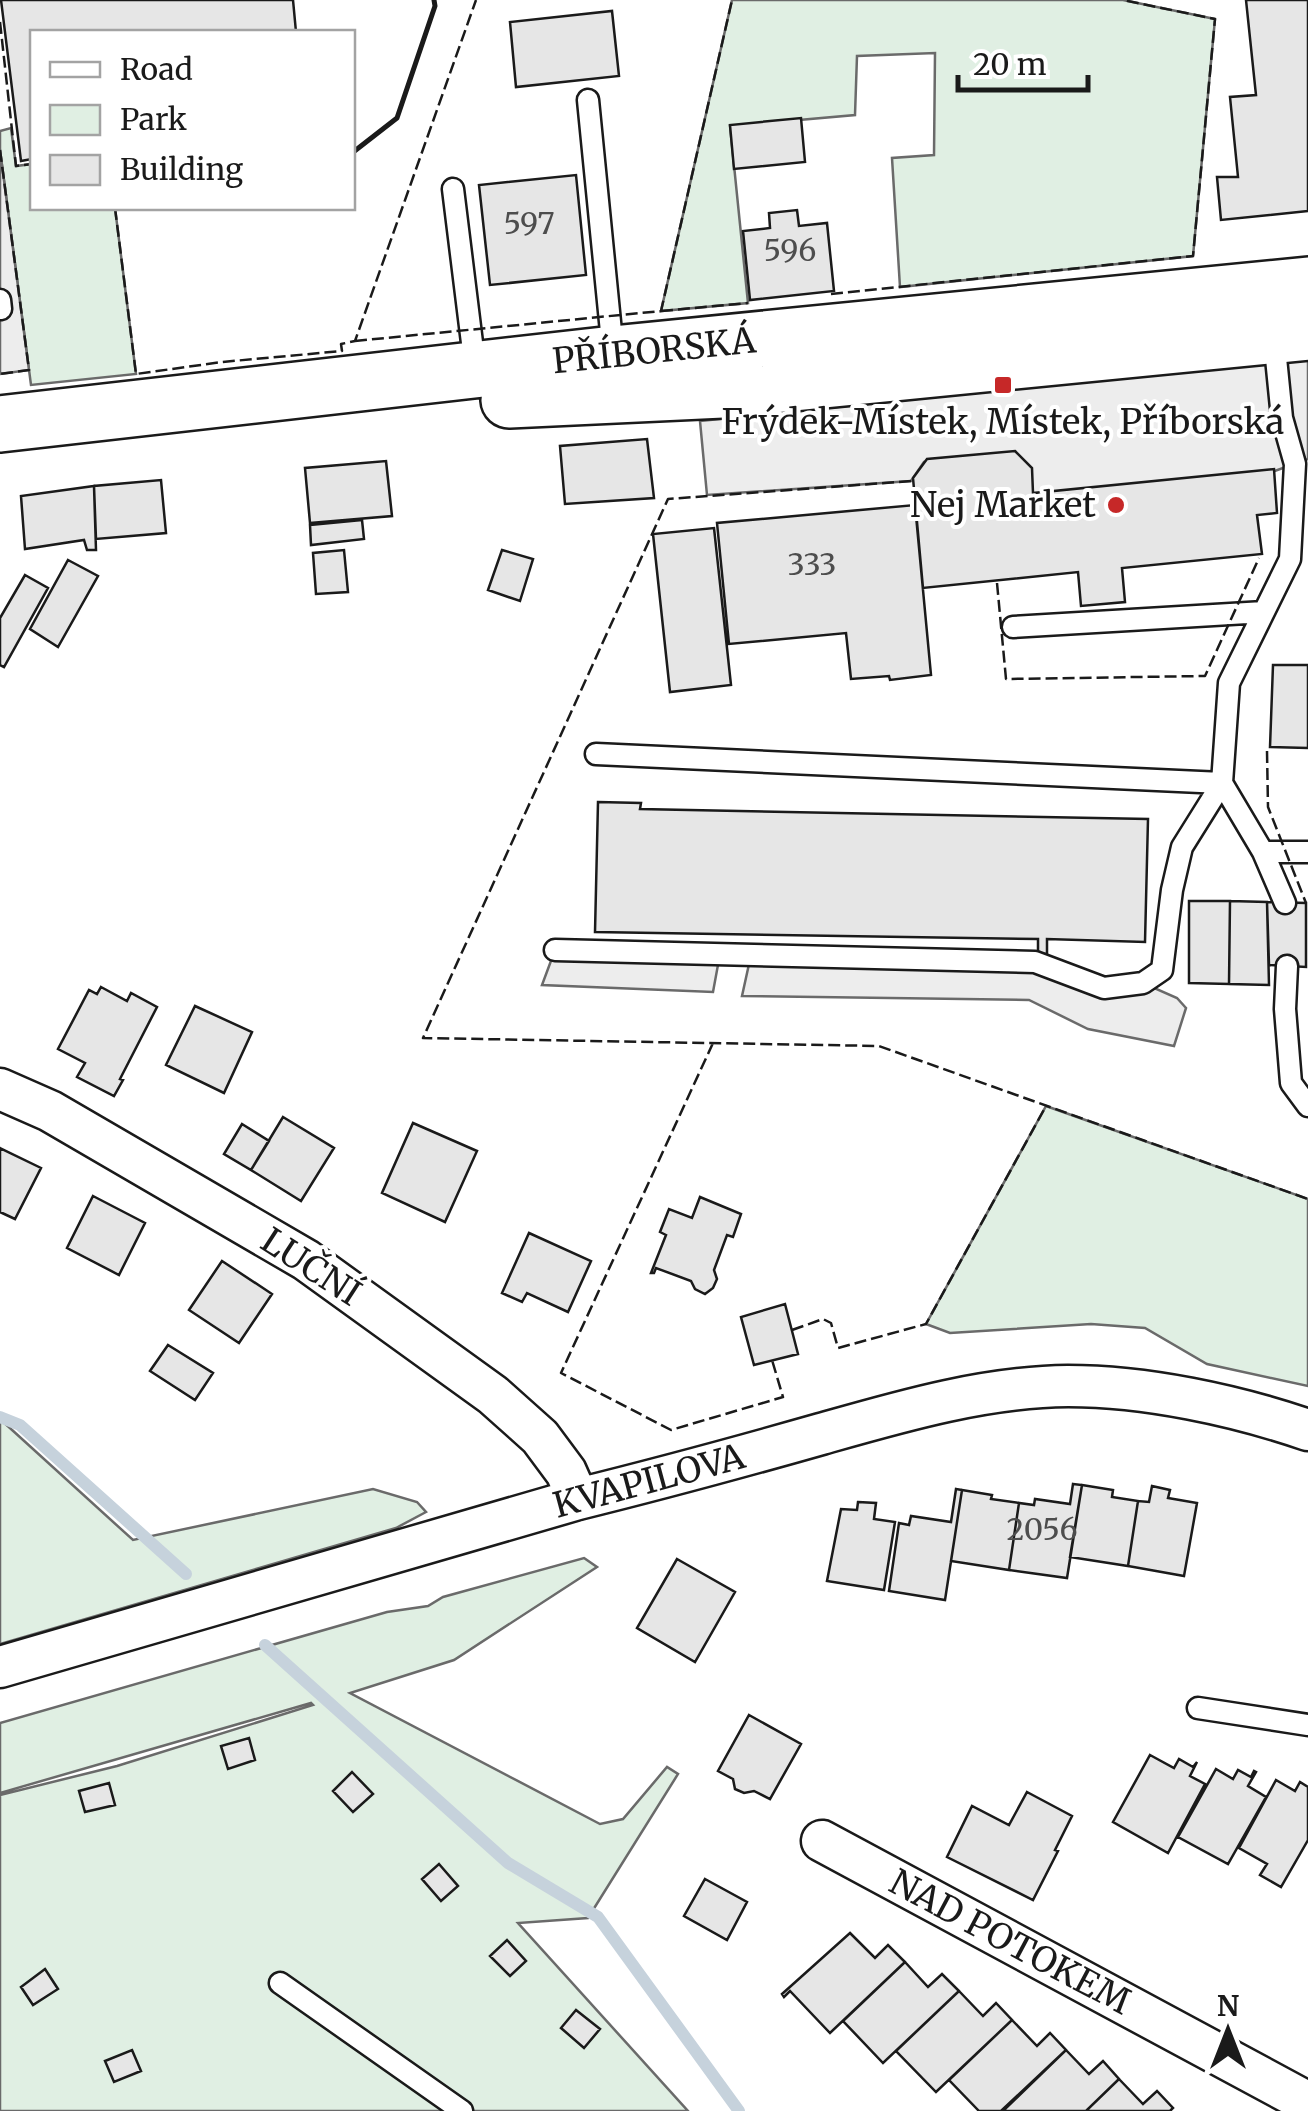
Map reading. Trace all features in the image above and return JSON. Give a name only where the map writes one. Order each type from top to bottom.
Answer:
[{"type":"main road","name":"PŘÍBORSKÁ","points":[[0,424],[613,354],[1308,285]]},
{"type":"main road","name":"PŘÍBORSKÁ","points":[[0,462],[122,444],[514,400],[722,390],[1291,334]]},
{"type":"street","name":"LUČNÍ","points":[[0,1089],[50,1111],[306,1260],[494,1395],[540,1437],[566,1472],[578,1499]]},
{"type":"street","name":"KVAPILOVA","points":[[0,1667],[578,1499],[934,1402],[1068,1386],[1154,1393],[1308,1430]]},
{"type":"street","name":"NAD POTOKEM","points":[[822,1841],[1301,2103]]},
{"type":"lane","points":[[588,100],[613,354]]},
{"type":"lane","points":[[453,189],[475,370]]},
{"type":"lane","points":[[0,300],[1,309]]},
{"type":"lane","points":[[555,950],[1035,962],[1104,988],[1143,983],[1162,970],[1182,847],[1222,782],[1229,683],[1290,560],[1301,499],[1282,418],[1291,334]]},
{"type":"lane","points":[[1013,627],[1264,612]]},
{"type":"lane","points":[[596,754],[1222,782]]},
{"type":"lane","points":[[1222,782],[1263,852],[1285,903]]},
{"type":"lane","points":[[1263,852],[1308,852]]},
{"type":"lane","points":[[1286,966],[1291,1083],[1308,1106]]},
{"type":"lane","points":[[1198,1708],[1308,1725]]},
{"type":"lane","points":[[280,1983],[462,2111]]},
{"type":"green space","points":[[732,0],[1123,0],[1215,19],[1193,256],[900,287],[892,158],[934,155],[935,53],[857,56],[855,115],[730,126],[748,303],[661,311]]},
{"type":"green space","points":[[11,128],[16,166],[30,164],[30,210],[115,210],[136,374],[31,385],[0,131]]},
{"type":"green space","points":[[1046,1106],[1308,1199],[1308,1386],[1207,1364],[1145,1328],[1091,1324],[950,1333],[926,1324]]},
{"type":"green space","points":[[0,1419],[133,1540],[373,1489],[417,1502],[426,1512],[396,1528],[0,1644]]},
{"type":"green space","points":[[584,1558],[597,1567],[454,1660],[350,1693],[600,1824],[623,1819],[667,1767],[678,1774],[588,1918],[518,1923],[688,2111],[0,2111],[0,1795],[117,1766],[313,1705],[0,1793],[0,1723],[387,1612],[428,1606],[443,1597]]},
{"type":"shaded area","points":[[0,150],[29,370],[0,374]]},
{"type":"shaded area","points":[[1308,359],[1308,459],[1272,472],[1031,495],[1012,454],[924,462],[911,481],[707,495],[700,421]]},
{"type":"shaded area","points":[[555,950],[720,954],[713,992],[542,985]]},
{"type":"shaded area","points":[[751,955],[1035,962],[1104,988],[1143,983],[1177,998],[1186,1008],[1174,1046],[1088,1029],[1029,1000],[742,996]]},
{"type":"building","points":[[1,0],[293,0],[296,30],[30,30],[30,159],[21,161]]},
{"type":"building","points":[[1246,0],[1308,0],[1308,211],[1221,220],[1217,177],[1238,177],[1230,97],[1256,95]]},
{"type":"building","points":[[612,11],[619,76],[516,87],[510,22]]},
{"type":"building","points":[[801,118],[805,162],[734,169],[730,125]]},
{"type":"building","points":[[576,175],[586,275],[490,285],[479,185]]},
{"type":"building","points":[[797,210],[799,226],[827,223],[834,291],[750,300],[743,231],[770,228],[769,213]]},
{"type":"building","points":[[647,439],[654,498],[565,504],[560,446]]},
{"type":"building","points":[[1015,451],[1032,468],[1033,493],[1274,469],[1277,513],[1257,515],[1262,554],[1122,568],[1125,602],[1081,606],[1078,572],[923,588],[913,478],[927,459]]},
{"type":"building","points":[[386,461],[392,516],[310,523],[305,468]]},
{"type":"building","points":[[161,480],[166,533],[96,539],[94,486]]},
{"type":"building","points":[[94,486],[96,550],[87,550],[84,540],[25,549],[21,496]]},
{"type":"building","points":[[915,505],[931,675],[851,679],[846,633],[729,644],[717,523]]},
{"type":"building","points":[[362,520],[364,539],[311,545],[310,525]]},
{"type":"building","points":[[714,528],[731,685],[670,692],[653,534]]},
{"type":"building","points":[[344,550],[348,592],[316,594],[313,553]]},
{"type":"building","points":[[502,550],[533,559],[520,601],[488,590]]},
{"type":"building","points":[[68,560],[98,576],[58,647],[30,629]]},
{"type":"building","points":[[25,575],[48,588],[4,667],[0,665],[0,618]]},
{"type":"building","points":[[1273,665],[1308,665],[1308,748],[1270,747]]},
{"type":"building","points":[[598,802],[641,803],[640,809],[1148,819],[1145,942],[1047,939],[1047,954],[1038,954],[1038,939],[595,932]]},
{"type":"building","points":[[1189,901],[1230,901],[1229,984],[1189,983]]},
{"type":"building","points":[[1230,901],[1267,902],[1269,985],[1229,984]]},
{"type":"building","points":[[1267,902],[1306,903],[1306,967],[1269,965]]},
{"type":"building","points":[[101,987],[127,1001],[131,993],[157,1007],[114,1096],[77,1077],[85,1063],[58,1049],[89,990],[97,994]]},
{"type":"building","points":[[195,1006],[252,1032],[224,1093],[166,1065]]},
{"type":"building","points":[[283,1117],[334,1148],[301,1201],[251,1170]]},
{"type":"building","points":[[413,1123],[477,1151],[445,1222],[382,1193]]},
{"type":"building","points":[[242,1124],[269,1141],[251,1170],[224,1154]]},
{"type":"building","points":[[0,1148],[41,1168],[15,1219],[0,1212]]},
{"type":"building","points":[[93,1196],[145,1223],[119,1275],[67,1248]]},
{"type":"building","points":[[700,1197],[741,1214],[733,1237],[727,1235],[714,1270],[717,1279],[713,1288],[705,1294],[695,1289],[691,1281],[656,1268],[651,1273],[666,1235],[660,1232],[669,1209],[692,1218]]},
{"type":"building","points":[[529,1233],[591,1261],[568,1312],[527,1293],[522,1302],[502,1293]]},
{"type":"building","points":[[222,1261],[272,1294],[239,1343],[189,1310]]},
{"type":"building","points":[[785,1304],[798,1354],[754,1365],[741,1317]]},
{"type":"building","points":[[168,1345],[213,1373],[195,1400],[150,1371]]},
{"type":"building","points":[[1073,1484],[1082,1485],[1067,1578],[1009,1570],[1019,1503],[1034,1505],[1035,1499],[1070,1504]]},
{"type":"building","points":[[1082,1485],[1113,1490],[1112,1497],[1138,1501],[1128,1566],[1070,1557]]},
{"type":"building","points":[[1152,1486],[1170,1490],[1168,1498],[1197,1503],[1184,1576],[1128,1566],[1138,1501],[1149,1502]]},
{"type":"building","points":[[956,1489],[962,1490],[945,1600],[889,1591],[899,1523],[909,1525],[911,1516],[951,1522]]},
{"type":"building","points":[[962,1490],[1019,1503],[1009,1570],[951,1561]]},
{"type":"building","points":[[858,1502],[876,1503],[874,1519],[895,1522],[884,1590],[827,1581],[841,1509],[857,1510]]},
{"type":"building","points":[[677,1559],[735,1592],[695,1662],[637,1628]]},
{"type":"building","points":[[749,1715],[801,1744],[770,1799],[754,1791],[744,1793],[735,1789],[733,1779],[718,1771]]},
{"type":"building","points":[[249,1738],[255,1760],[228,1769],[221,1746]]},
{"type":"building","points":[[1150,1755],[1174,1768],[1179,1759],[1193,1767],[1197,1762],[1190,1776],[1205,1784],[1168,1853],[1113,1822]]},
{"type":"building","points":[[1216,1769],[1233,1779],[1238,1770],[1251,1777],[1256,1772],[1248,1786],[1266,1797],[1228,1864],[1178,1837]]},
{"type":"building","points":[[352,1772],[373,1794],[353,1812],[333,1791]]},
{"type":"building","points":[[1276,1780],[1295,1791],[1300,1782],[1308,1787],[1308,1840],[1281,1887],[1260,1875],[1267,1864],[1239,1848]]},
{"type":"building","points":[[109,1783],[115,1805],[85,1812],[79,1791]]},
{"type":"building","points":[[1027,1792],[1072,1816],[1033,1900],[947,1857],[972,1806],[1009,1825]]},
{"type":"building","points":[[439,1864],[458,1886],[441,1901],[422,1879]]},
{"type":"building","points":[[705,1879],[747,1902],[727,1940],[684,1916]]},
{"type":"building","points":[[850,1933],[875,1958],[888,1945],[905,1962],[830,2033],[790,1991],[784,1997],[782,1994]]},
{"type":"building","points":[[507,1940],[526,1961],[510,1976],[490,1956]]},
{"type":"building","points":[[905,1962],[928,1987],[942,1974],[959,1991],[883,2063],[843,2021]]},
{"type":"building","points":[[45,1969],[58,1989],[33,2005],[21,1987]]},
{"type":"building","points":[[959,1991],[983,2016],[996,2003],[1012,2020],[936,2092],[896,2051]]},
{"type":"building","points":[[576,2010],[600,2029],[584,2048],[561,2028]]},
{"type":"building","points":[[1012,2020],[1037,2046],[1050,2033],[1066,2050],[1001,2111],[979,2111],[949,2080]]},
{"type":"building","points":[[132,2050],[141,2071],[114,2082],[105,2061]]},
{"type":"building","points":[[1066,2050],[1089,2074],[1103,2061],[1119,2079],[1086,2111],[1003,2111]]},
{"type":"building","points":[[1119,2079],[1143,2104],[1157,2091],[1173,2108],[1086,2111]]},
{"type":"waterway","points":[[0,1417],[20,1425],[186,1574]]},
{"type":"waterway","points":[[265,1645],[508,1863],[598,1917],[739,2111]]},
{"type":"fence","points":[[115,210],[136,374],[342,351],[341,344],[355,341],[476,0]]},
{"type":"fence","points":[[355,341],[661,311],[732,0]]},
{"type":"fence","points":[[831,294],[1193,256],[1215,19],[1123,0]]},
{"type":"fence","points":[[0,22],[16,166],[30,164]]},
{"type":"fence","points":[[0,150],[29,370],[0,374]]},
{"type":"fence","points":[[661,311],[748,303]]},
{"type":"fence","points":[[911,481],[668,499],[423,1038],[879,1046],[1308,1199]]},
{"type":"fence","points":[[997,583],[1006,679],[1205,676],[1259,558]]},
{"type":"fence","points":[[1267,751],[1268,807],[1306,903]]},
{"type":"fence","points":[[713,1043],[561,1373],[671,1430],[783,1397],[772,1360]]},
{"type":"fence","points":[[792,1330],[823,1319],[831,1323],[838,1348],[926,1324],[1046,1106]]},
{"type":"wall","points":[[355,151],[397,118],[434,0]]},
{"type":"place","name":"Frýdek-Místek, Místek, Příborská","points":[[1003,385]]},
{"type":"place","name":"Nej Market","points":[[1116,505]]}]
